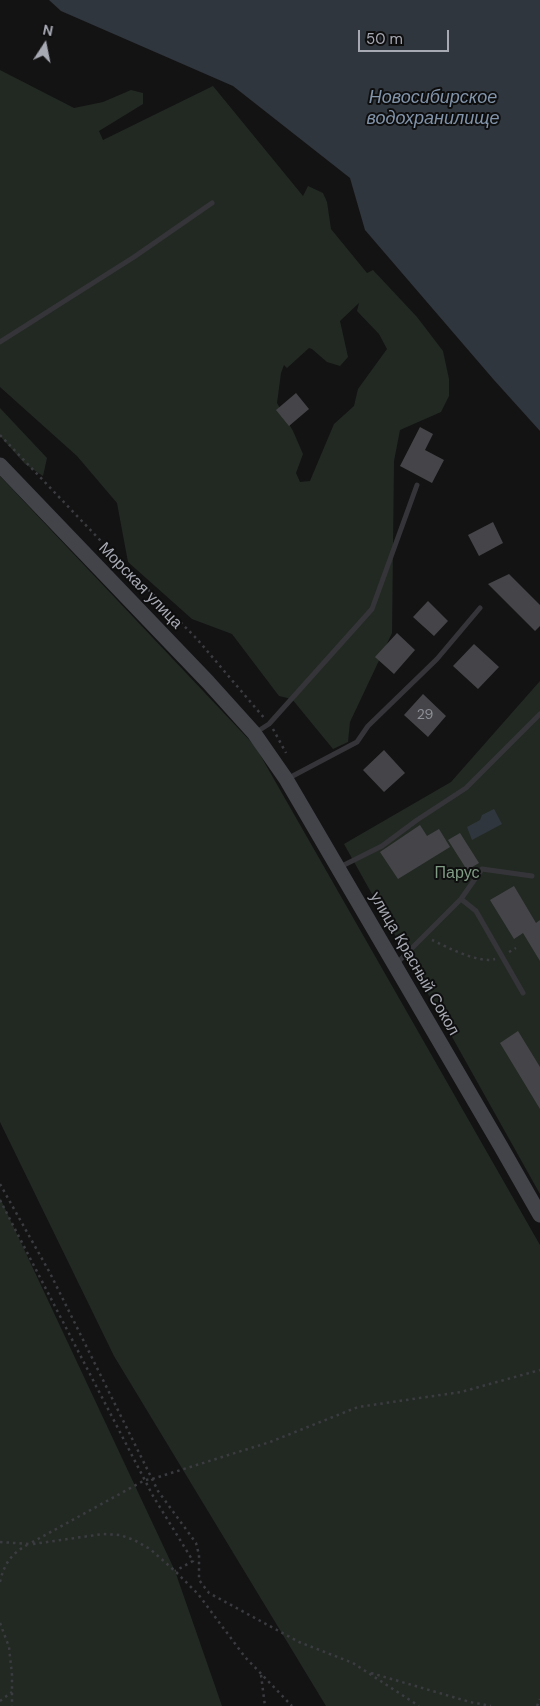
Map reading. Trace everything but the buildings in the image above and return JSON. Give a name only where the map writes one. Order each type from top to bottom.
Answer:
[{"type":"street","name":"Морская улица","points":[[0,465],[208,682],[254,733]]},
{"type":"street","name":"улица Красный Сокол","points":[[254,733],[286,779],[500,1144],[540,1216]]},
{"type":"lane","points":[[0,342],[134,258],[212,203]]},
{"type":"lane","points":[[254,733],[270,724],[372,609],[417,485]]},
{"type":"lane","points":[[286,779],[357,742],[368,726],[437,659],[480,608]]},
{"type":"lane","points":[[338,868],[382,846],[417,820],[466,788],[540,714]]},
{"type":"lane","points":[[395,965],[461,899],[482,869],[532,876]]},
{"type":"lane","points":[[461,899],[476,911],[523,993]]},
{"type":"path","points":[[424,936],[453,950],[488,961],[516,948]]},
{"type":"path","points":[[0,1184],[50,1273],[158,1490],[196,1543],[199,1555],[199,1580],[209,1593],[299,1642],[353,1664],[419,1706]]},
{"type":"path","points":[[0,1200],[145,1480],[193,1562],[175,1571]]},
{"type":"path","points":[[0,1582],[2,1572],[14,1553],[145,1480],[270,1442],[358,1407],[461,1392],[540,1370]]},
{"type":"path","points":[[0,1542],[29,1544],[103,1534],[120,1535],[134,1540],[150,1549],[198,1594],[245,1657],[292,1706]]},
{"type":"path","points":[[0,1623],[9,1648],[12,1675],[12,1706]]},
{"type":"path","points":[[367,1672],[470,1702],[491,1706]]},
{"type":"path","points":[[261,1674],[265,1706]]},
{"type":"path","points":[[0,1701],[12,1692]]},
{"type":"path","points":[[537,1706],[540,1699]]},
{"type":"green space","points":[[0,70],[74,108],[103,102],[131,90],[143,93],[143,104],[99,131],[103,140],[213,86],[303,196],[308,186],[323,193],[327,202],[331,229],[367,273],[373,270],[417,317],[443,351],[449,379],[449,396],[441,412],[400,430],[394,461],[392,633],[350,722],[348,742],[333,749],[292,699],[279,696],[232,634],[192,619],[128,562],[117,503],[77,456],[0,387]],"holes":[[[359,303],[357,311],[379,334],[387,349],[358,389],[354,406],[334,424],[310,481],[300,482],[296,473],[303,454],[293,431],[277,403],[281,373],[284,365],[287,368],[309,348],[327,362],[340,366],[348,357],[340,321]]]},
{"type":"green space","points":[[0,408],[47,458],[43,476],[25,464],[0,436]]},
{"type":"green space","points":[[0,476],[255,746],[540,1245],[540,1706],[326,1706],[114,1356],[0,1122]]},
{"type":"green space","name":"Парус","points":[[540,681],[540,1194],[344,844],[451,782]]},
{"type":"green space","points":[[0,1198],[175,1571],[222,1706],[0,1706]]},
{"type":"water","name":"Новосибирское водохранилище","points":[[49,0],[540,0],[540,431],[365,230],[350,178],[233,86],[61,11]]},
{"type":"water","points":[[494,809],[502,824],[472,840],[467,827],[480,820],[482,815]]}]
